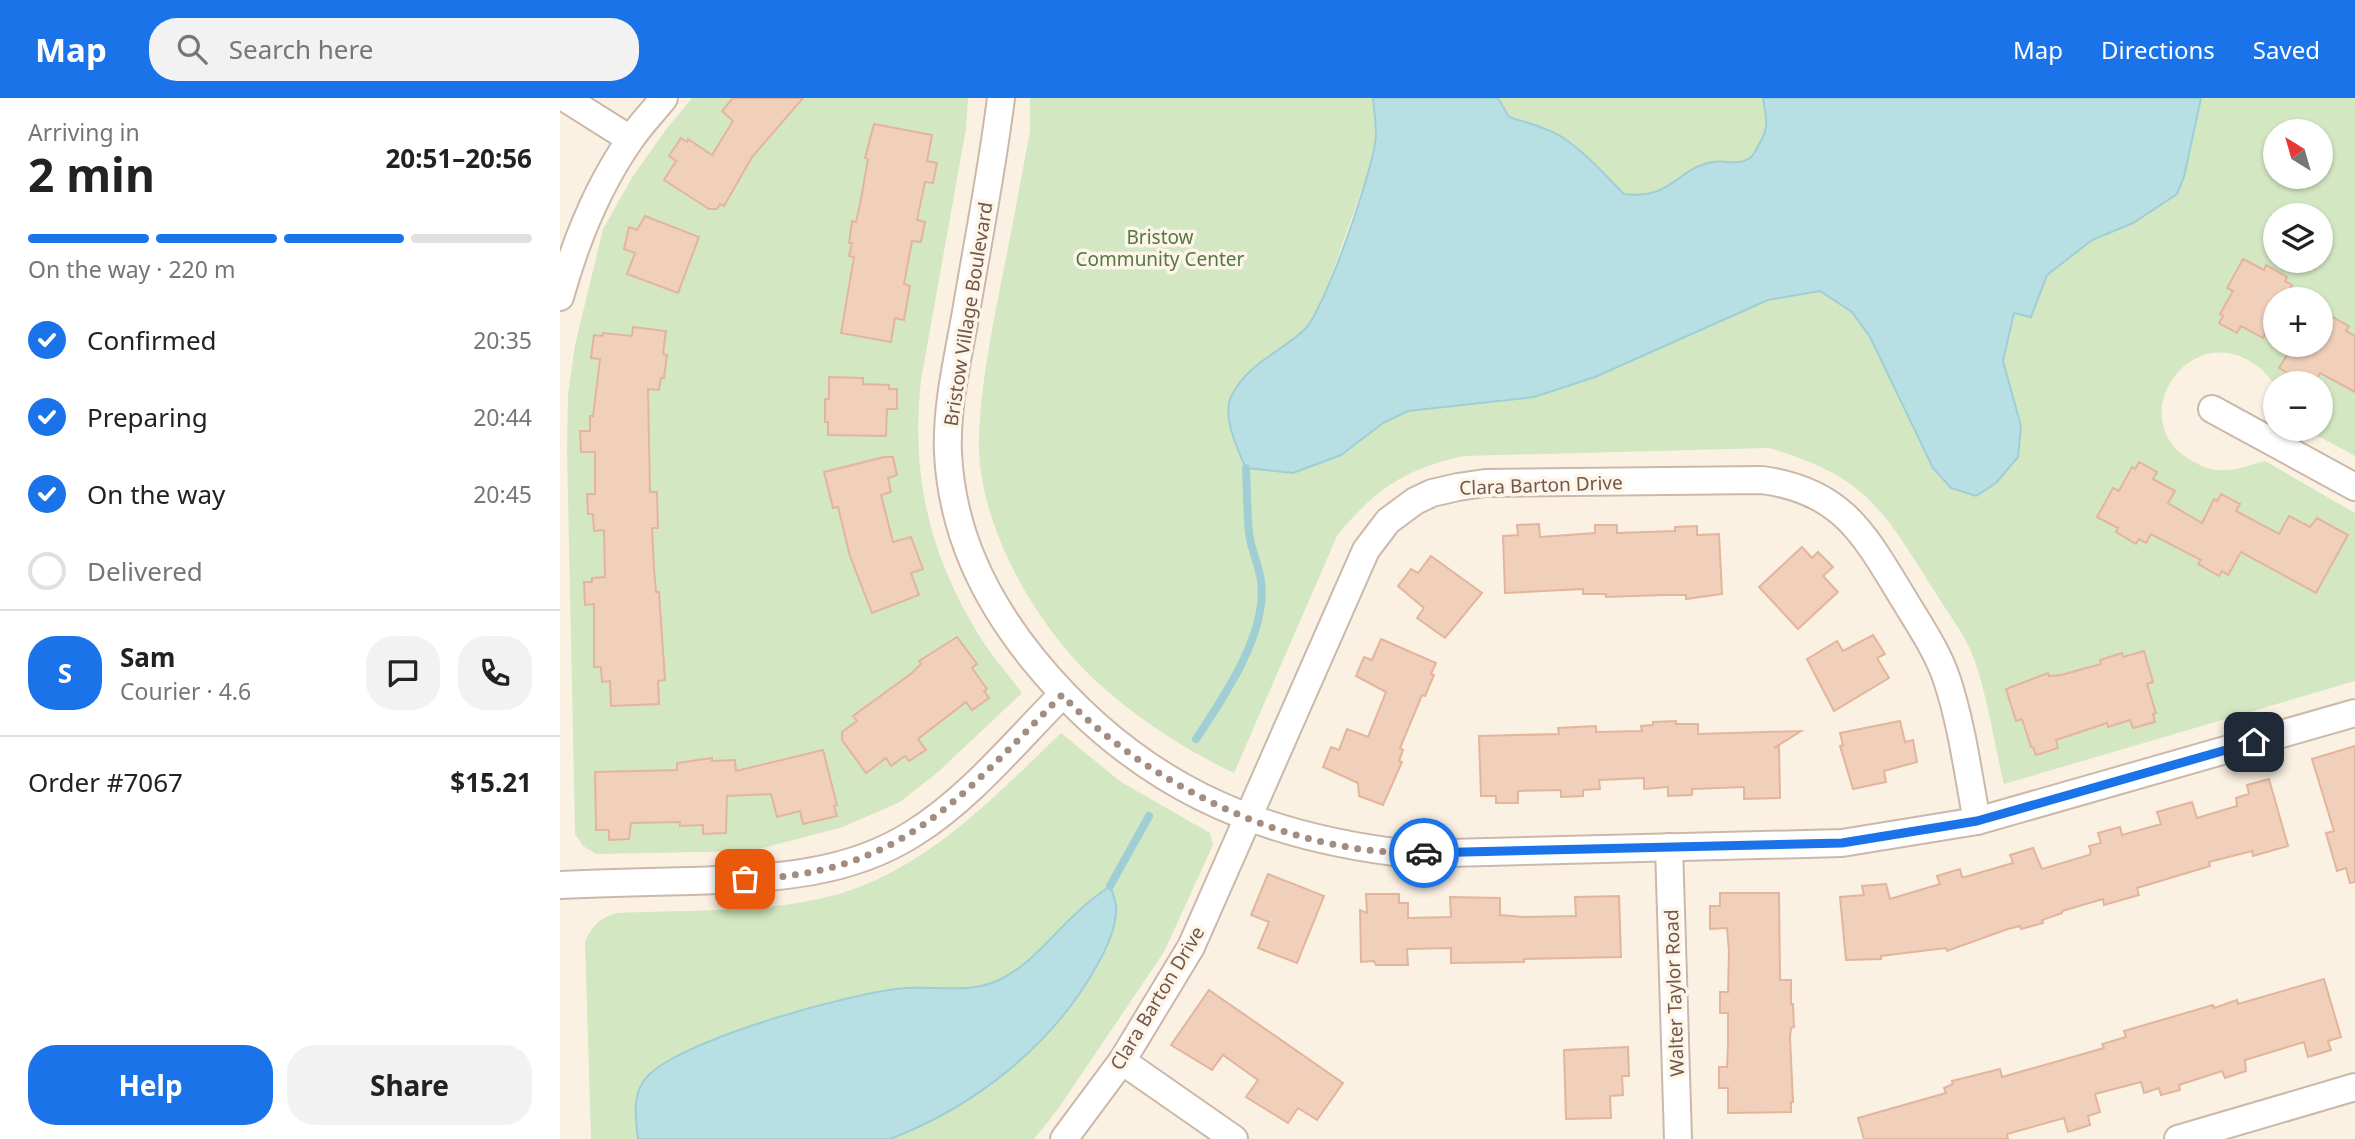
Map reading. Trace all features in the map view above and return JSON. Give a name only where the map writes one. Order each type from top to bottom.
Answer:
[{"type":"street","points":[[565,98],[631,139]]},
{"type":"street","points":[[560,297],[593,209],[631,139],[664,98]]},
{"type":"street","name":"Bristow Village Boulevard","points":[[988,98],[995,145]]},
{"type":"street","name":"Bristow Village Boulevard","points":[[1001,98],[953,384],[948,441],[958,526],[972,563],[1009,626],[1062,695],[1106,736],[1145,765],[1185,789],[1250,819],[1352,848],[1411,854],[1842,843],[1977,821],[2355,713]]},
{"type":"street","points":[[2212,409],[2355,487]]},
{"type":"street","name":"Clara Barton Drive","points":[[1064,1139],[1122,1060],[1191,947],[1250,819],[1357,567],[1376,535],[1415,501],[1432,493],[1485,483],[1762,480],[1788,484],[1821,497],[1848,518],[1872,546],[1928,638],[1947,679],[1977,821]]},
{"type":"street","points":[[560,885],[771,878],[811,873],[850,863],[893,845],[936,818],[1062,695]]},
{"type":"street","name":"Walter Taylor Road","points":[[1669,847],[1678,1139]]},
{"type":"street","points":[[1122,1060],[1234,1139]]},
{"type":"street","points":[[2178,1139],[2355,1087]]},
{"type":"green space","points":[[692,98],[968,98],[966,129],[921,380],[919,449],[928,514],[948,575],[980,637],[1022,693],[938,772],[900,802],[843,827],[751,851],[596,854],[583,846],[575,834],[568,394],[575,345],[603,229],[633,176]]},
{"type":"green space","name":"Bristow Community Center","points":[[1030,98],[1373,98],[1376,137],[1368,173],[1322,301],[1306,328],[1281,348],[1231,430],[1246,468],[1293,473],[1341,455],[1383,423],[1408,411],[1534,397],[1595,377],[1768,300],[1820,291],[1852,312],[1870,337],[1933,468],[2021,426],[2003,361],[2014,312],[2031,317],[2047,275],[2092,240],[2133,223],[2177,194],[2184,177],[2201,98],[2355,98],[2355,456],[2327,441],[2333,441],[2333,371],[2263,371],[2239,356],[2218,353],[2199,357],[2182,368],[2170,383],[2163,401],[2162,420],[2168,439],[2183,455],[2199,465],[2223,470],[2265,461],[2355,513],[2355,681],[2004,784],[1983,689],[1966,641],[1884,516],[1850,484],[1828,470],[1769,448],[1464,456],[1425,467],[1393,483],[1365,505],[1337,536],[1234,773],[1180,744],[1145,721],[1097,682],[1052,631],[1013,569],[998,536],[980,468],[982,399],[992,328],[1030,131]]},
{"type":"green space","points":[[1499,98],[1763,98],[1766,127],[1750,158],[1701,165],[1664,188],[1640,195],[1624,195],[1594,163],[1541,127],[1509,117]]},
{"type":"green space","points":[[1061,733],[1121,782],[1210,833],[1213,845],[1164,952],[1058,1109],[1034,1139],[591,1139],[585,942],[597,923],[617,913],[721,910],[798,903],[858,887],[923,854],[952,832],[1008,784]]},
{"type":"water","points":[[1373,98],[1498,98],[1509,117],[1562,137],[1587,157],[1624,194],[1640,195],[1664,188],[1701,165],[1741,162],[1750,158],[1766,127],[1763,98],[2201,98],[2184,177],[2177,194],[2133,223],[2092,240],[2047,275],[2031,317],[2014,313],[2003,361],[2021,426],[2018,457],[1996,483],[1976,496],[1951,488],[1933,468],[1870,337],[1852,312],[1820,291],[1768,300],[1595,377],[1534,397],[1408,411],[1383,423],[1341,455],[1293,473],[1246,468],[1235,443],[1228,414],[1231,397],[1246,375],[1305,329],[1324,295],[1348,236],[1367,176],[1376,135]]},
{"type":"water","points":[[1110,886],[1116,907],[1113,930],[1100,960],[1078,996],[1034,1048],[1008,1071],[951,1110],[890,1139],[638,1139],[636,1102],[643,1082],[659,1067],[687,1051],[766,1021],[848,998],[906,988],[966,988],[990,984],[1023,965],[1084,906]]},
{"type":"building","points":[[733,98],[803,98],[752,157],[724,206],[720,204],[717,209],[709,209],[664,180],[676,161],[669,156],[681,138],[687,142],[688,139],[712,155],[733,121],[722,111]]},
{"type":"building","points":[[874,124],[932,135],[927,161],[937,163],[933,183],[925,182],[917,220],[925,222],[921,242],[912,241],[904,284],[910,286],[904,320],[895,318],[891,342],[841,333],[854,257],[849,256],[852,221],[856,222],[868,159],[865,158]]},
{"type":"building","points":[[645,216],[699,237],[678,293],[627,274],[635,253],[624,249],[629,227],[637,230]]},
{"type":"building","points":[[2243,259],[2263,269],[2263,273],[2280,273],[2287,277],[2285,281],[2292,285],[2263,287],[2263,338],[2241,326],[2237,333],[2219,323],[2223,316],[2220,314],[2233,291],[2227,288]]},
{"type":"building","points":[[2333,317],[2349,326],[2346,331],[2355,336],[2355,392],[2333,380],[2333,371],[2284,371],[2279,368],[2286,357],[2333,357]]},
{"type":"building","points":[[633,327],[666,331],[664,378],[661,378],[659,390],[648,389],[650,492],[657,492],[658,528],[652,528],[654,569],[656,592],[659,592],[665,680],[658,681],[659,704],[611,706],[610,681],[602,682],[601,667],[594,667],[594,604],[585,605],[584,582],[605,577],[604,530],[594,531],[593,514],[588,514],[587,494],[595,494],[595,452],[581,452],[580,431],[590,431],[590,416],[593,416],[600,359],[591,358],[594,335],[602,336],[603,333],[632,336]]},
{"type":"building","points":[[829,377],[863,378],[863,384],[889,385],[889,389],[897,389],[897,409],[887,409],[886,436],[828,435],[825,399],[829,399]]},
{"type":"building","points":[[893,457],[897,475],[888,478],[891,492],[881,495],[893,542],[911,537],[923,569],[911,573],[919,595],[872,613],[850,556],[838,507],[833,508],[824,472]]},
{"type":"building","points":[[2139,462],[2157,472],[2153,479],[2175,491],[2168,503],[2202,523],[2214,499],[2217,501],[2221,494],[2240,504],[2236,511],[2279,534],[2289,516],[2310,527],[2317,518],[2348,535],[2316,593],[2241,552],[2228,575],[2222,571],[2219,576],[2198,564],[2201,560],[2151,534],[2146,543],[2139,539],[2136,544],[2116,532],[2118,528],[2097,517],[2113,488],[2119,491],[2132,467],[2135,469]]},
{"type":"building","points":[[1539,524],[1540,537],[1595,533],[1595,525],[1617,525],[1617,533],[1675,531],[1675,527],[1697,526],[1697,535],[1719,534],[1722,594],[1686,599],[1686,595],[1606,597],[1606,594],[1583,594],[1583,589],[1505,593],[1503,536],[1518,535],[1517,525]]},
{"type":"building","points":[[1802,547],[1812,558],[1818,552],[1833,567],[1823,576],[1838,592],[1798,629],[1759,587]]},
{"type":"building","points":[[1431,556],[1482,593],[1445,638],[1417,618],[1424,608],[1398,586],[1411,569],[1418,573]]},
{"type":"building","points":[[1873,635],[1885,654],[1877,658],[1889,678],[1834,711],[1807,659],[1837,641],[1843,651]]},
{"type":"building","points":[[957,637],[977,664],[972,668],[987,689],[984,691],[989,698],[972,710],[966,702],[918,739],[926,750],[909,761],[905,756],[891,766],[886,758],[866,773],[842,740],[842,732],[857,721],[853,716],[912,673],[921,664],[919,661]]},
{"type":"building","points":[[1381,639],[1436,663],[1431,674],[1434,675],[1425,696],[1422,695],[1400,748],[1403,750],[1399,761],[1402,762],[1383,805],[1359,796],[1358,783],[1323,767],[1331,747],[1339,750],[1347,729],[1368,737],[1386,692],[1356,676],[1364,657],[1372,660]]},
{"type":"building","points":[[2144,651],[2153,682],[2147,684],[2156,713],[2153,714],[2155,722],[2133,728],[2130,720],[2108,727],[2107,723],[2056,740],[2058,748],[2036,755],[2022,719],[2016,721],[2006,689],[2048,673],[2049,676],[2061,675],[2101,664],[2100,660],[2122,653],[2123,657]]},
{"type":"building","points":[[1676,721],[1676,724],[1698,724],[1698,734],[1801,731],[1774,748],[1779,746],[1780,798],[1744,799],[1744,787],[1692,789],[1692,795],[1668,796],[1668,787],[1644,789],[1644,778],[1599,780],[1600,789],[1583,790],[1583,796],[1561,797],[1561,790],[1518,791],[1518,803],[1496,803],[1496,796],[1481,796],[1479,736],[1559,734],[1558,728],[1596,726],[1596,732],[1642,731],[1641,726],[1653,725],[1653,722]]},
{"type":"building","points":[[1900,721],[1905,742],[1913,740],[1917,762],[1884,771],[1886,782],[1853,789],[1840,746],[1843,745],[1840,733]]},
{"type":"building","points":[[2355,746],[2355,882],[2350,883],[2346,868],[2337,871],[2326,833],[2334,831],[2312,759]]},
{"type":"building","points":[[823,750],[837,805],[834,806],[837,816],[803,824],[800,811],[777,817],[771,794],[727,796],[726,833],[703,834],[703,825],[680,826],[680,822],[631,823],[629,839],[609,840],[609,830],[596,830],[595,772],[677,770],[677,763],[712,758],[712,761],[735,760],[736,771]]},
{"type":"building","points":[[2269,779],[2288,846],[2253,856],[2252,851],[2209,862],[2210,866],[2137,888],[2139,895],[2104,905],[2103,899],[2062,911],[2042,920],[2043,923],[2021,929],[2020,926],[2008,929],[1947,951],[1946,948],[1881,956],[1881,959],[1846,960],[1840,897],[1864,895],[1862,886],[1886,884],[1890,899],[1940,884],[1937,876],[1960,869],[1962,877],[1965,877],[2013,863],[2010,855],[2033,848],[2042,869],[2089,855],[2089,846],[2101,843],[2098,833],[2120,827],[2122,835],[2161,824],[2157,812],[2192,802],[2197,818],[2237,806],[2236,798],[2249,794],[2247,785]]},
{"type":"building","points":[[1268,874],[1324,896],[1297,963],[1258,948],[1269,922],[1251,915]]},
{"type":"building","points":[[1720,893],[1779,893],[1780,980],[1791,980],[1793,1004],[1794,1027],[1791,1028],[1790,1037],[1793,1102],[1791,1112],[1728,1113],[1728,1088],[1719,1088],[1719,1067],[1727,1067],[1728,1013],[1720,1013],[1720,992],[1728,992],[1729,951],[1727,928],[1710,929],[1710,906],[1720,906]]},
{"type":"building","points":[[1366,894],[1399,894],[1399,903],[1408,903],[1408,918],[1451,917],[1450,897],[1500,898],[1500,915],[1524,917],[1576,916],[1575,897],[1619,896],[1621,957],[1451,963],[1451,948],[1407,949],[1408,965],[1361,962],[1360,910],[1367,913]]},
{"type":"building","points":[[2324,979],[2341,1037],[2328,1041],[2331,1050],[2308,1057],[2304,1042],[2245,1060],[2246,1071],[2225,1078],[2222,1071],[2179,1085],[2180,1090],[2161,1095],[2159,1088],[2144,1093],[2141,1082],[2095,1094],[2100,1112],[2088,1116],[2090,1125],[2068,1132],[2064,1118],[2007,1134],[2008,1139],[1864,1139],[1858,1118],[1946,1093],[1944,1088],[1953,1084],[1952,1081],[2000,1069],[2002,1077],[2104,1048],[2102,1044],[2126,1037],[2124,1031],[2213,1005],[2214,1008],[2237,1000],[2238,1004]]},
{"type":"building","points":[[1209,990],[1343,1083],[1317,1120],[1298,1108],[1288,1123],[1246,1097],[1258,1080],[1223,1055],[1212,1070],[1171,1045]]},
{"type":"building","points":[[1628,1047],[1629,1076],[1622,1076],[1623,1095],[1610,1096],[1611,1118],[1566,1119],[1564,1050]]},
{"type":"waterway","points":[[1196,739],[1242,664],[1258,622],[1261,581],[1249,533],[1246,468]]},
{"type":"waterway","points":[[1110,886],[1149,816]]},
{"type":"way so far","points":[[745,879],[811,873],[850,863],[893,845],[936,818],[1062,695],[1106,736],[1145,765],[1185,789],[1250,819],[1352,848],[1424,853]]},
{"type":"route","points":[[1424,853],[1842,843],[1977,821],[2254,742]]}]
